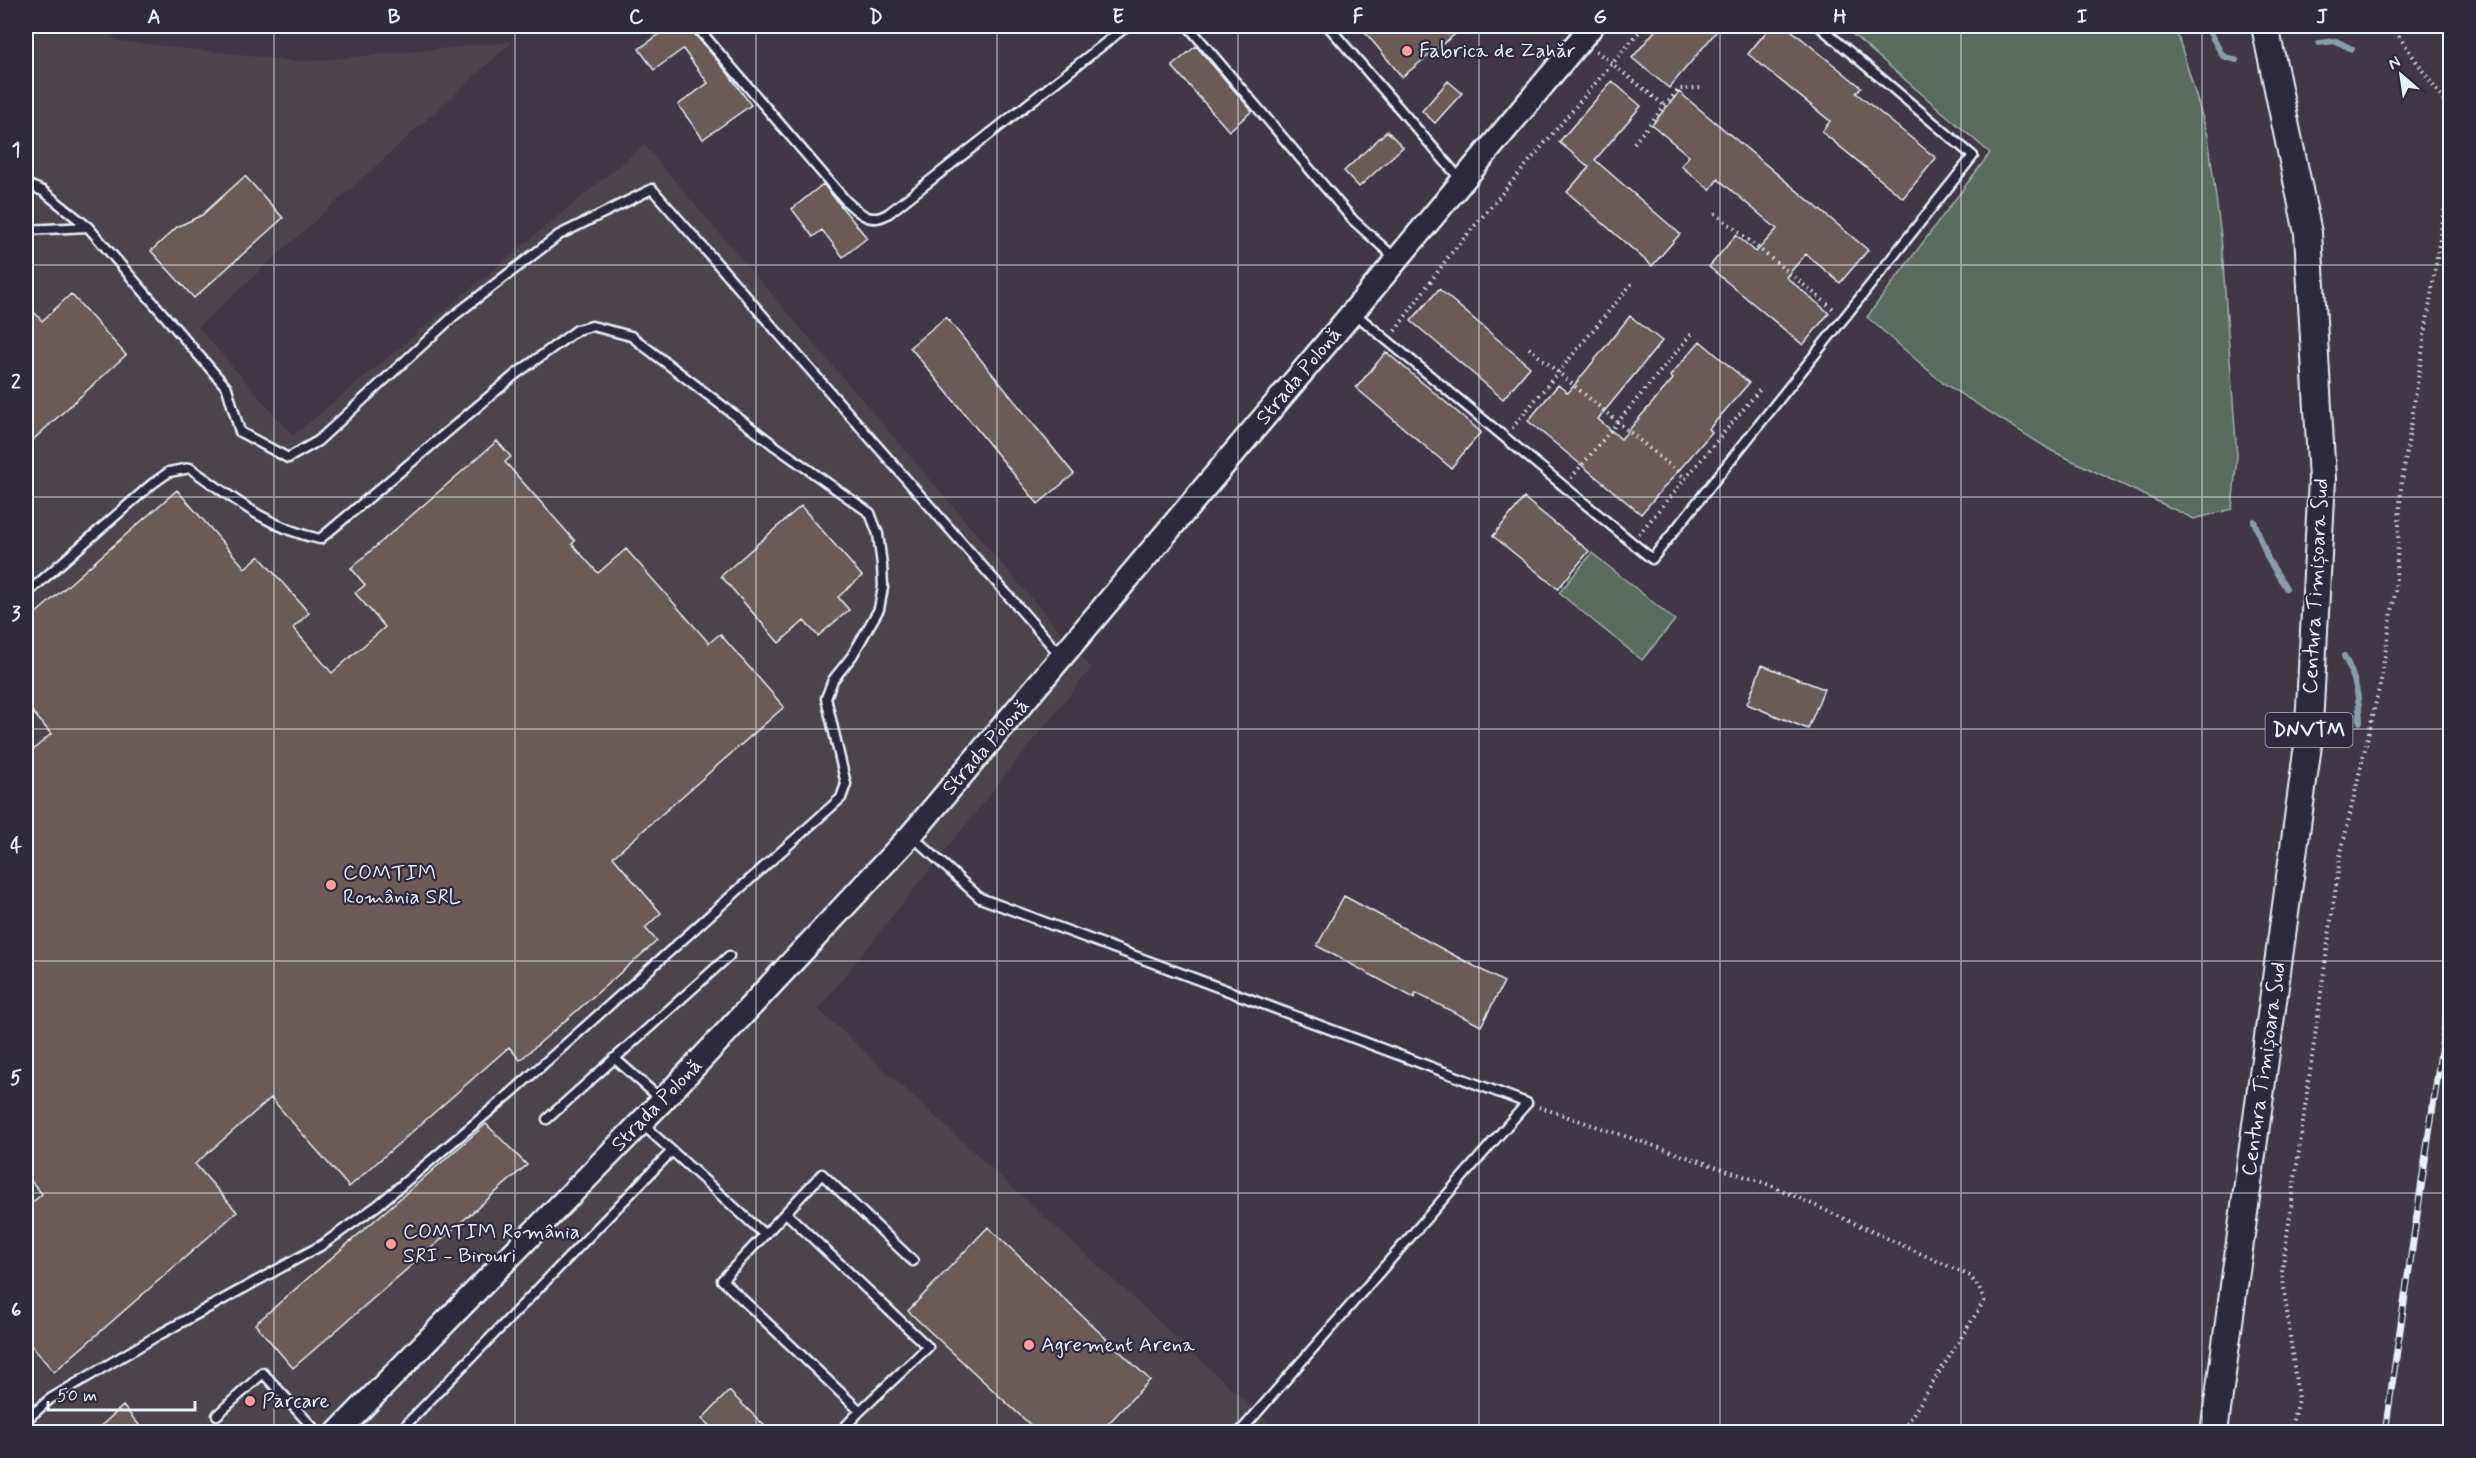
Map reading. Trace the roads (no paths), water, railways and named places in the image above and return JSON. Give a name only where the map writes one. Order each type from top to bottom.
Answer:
[{"type":"main road","name":"Centura Timișoara Sud","points":[[2214,1432],[2308,745],[2322,479],[2308,233],[2265,26]]},
{"type":"main road","name":"Strada Polonă","points":[[342,1431],[662,1101],[910,835],[1463,181],[1592,36]]},
{"type":"lane","points":[[696,26],[846,201],[864,217],[873,219],[889,213],[1127,26]]},
{"type":"lane","points":[[1188,26],[1353,220],[1397,260]]},
{"type":"lane","points":[[1328,26],[1463,181]]},
{"type":"lane","points":[[1353,312],[1652,559],[1973,156],[1819,26]]},
{"type":"lane","points":[[26,184],[43,191],[88,227],[227,388],[240,432],[288,458],[318,441],[455,315],[559,235],[652,189],[1062,658]]},
{"type":"lane","points":[[26,230],[88,227]]},
{"type":"lane","points":[[26,594],[152,484],[169,472],[190,468],[254,514],[305,536],[320,539],[516,374],[577,330],[592,326],[631,336],[775,446],[870,513],[878,534],[883,586],[879,609],[852,656],[833,680],[826,698],[846,784],[841,798],[511,1093],[378,1205],[322,1245],[85,1377],[50,1399],[26,1420]]},
{"type":"lane","points":[[910,835],[980,898],[1527,1103],[1240,1432]]},
{"type":"lane","points":[[547,1119],[729,956]]},
{"type":"lane","points":[[614,1058],[662,1101]]},
{"type":"lane","points":[[641,1123],[765,1234]]},
{"type":"lane","points":[[399,1432],[672,1151]]},
{"type":"lane","points":[[860,1411],[722,1280],[822,1174],[913,1261]]},
{"type":"lane","points":[[786,1213],[928,1347],[840,1432]]},
{"type":"lane","points":[[217,1415],[263,1373],[317,1432]]},
{"type":"waterway","points":[[2206,26],[2223,56],[2236,60]]},
{"type":"waterway","points":[[2319,43],[2336,41],[2352,49]]},
{"type":"waterway","points":[[2254,521],[2268,559],[2286,588]]},
{"type":"waterway","points":[[2344,656],[2356,688],[2360,722]]},
{"type":"railway","points":[[2385,1432],[2450,991]]},
{"type":"place","name":"Fabrica de Zahăr","points":[[1407,51]]},
{"type":"place","name":"COMTIM România SRL","points":[[331,885]]},
{"type":"place","name":"COMTIM România SRI - Birouri","points":[[391,1244]]},
{"type":"place","name":"Agrement Arena","points":[[1029,1345]]},
{"type":"place","name":"Parcare","points":[[250,1401]]}]
